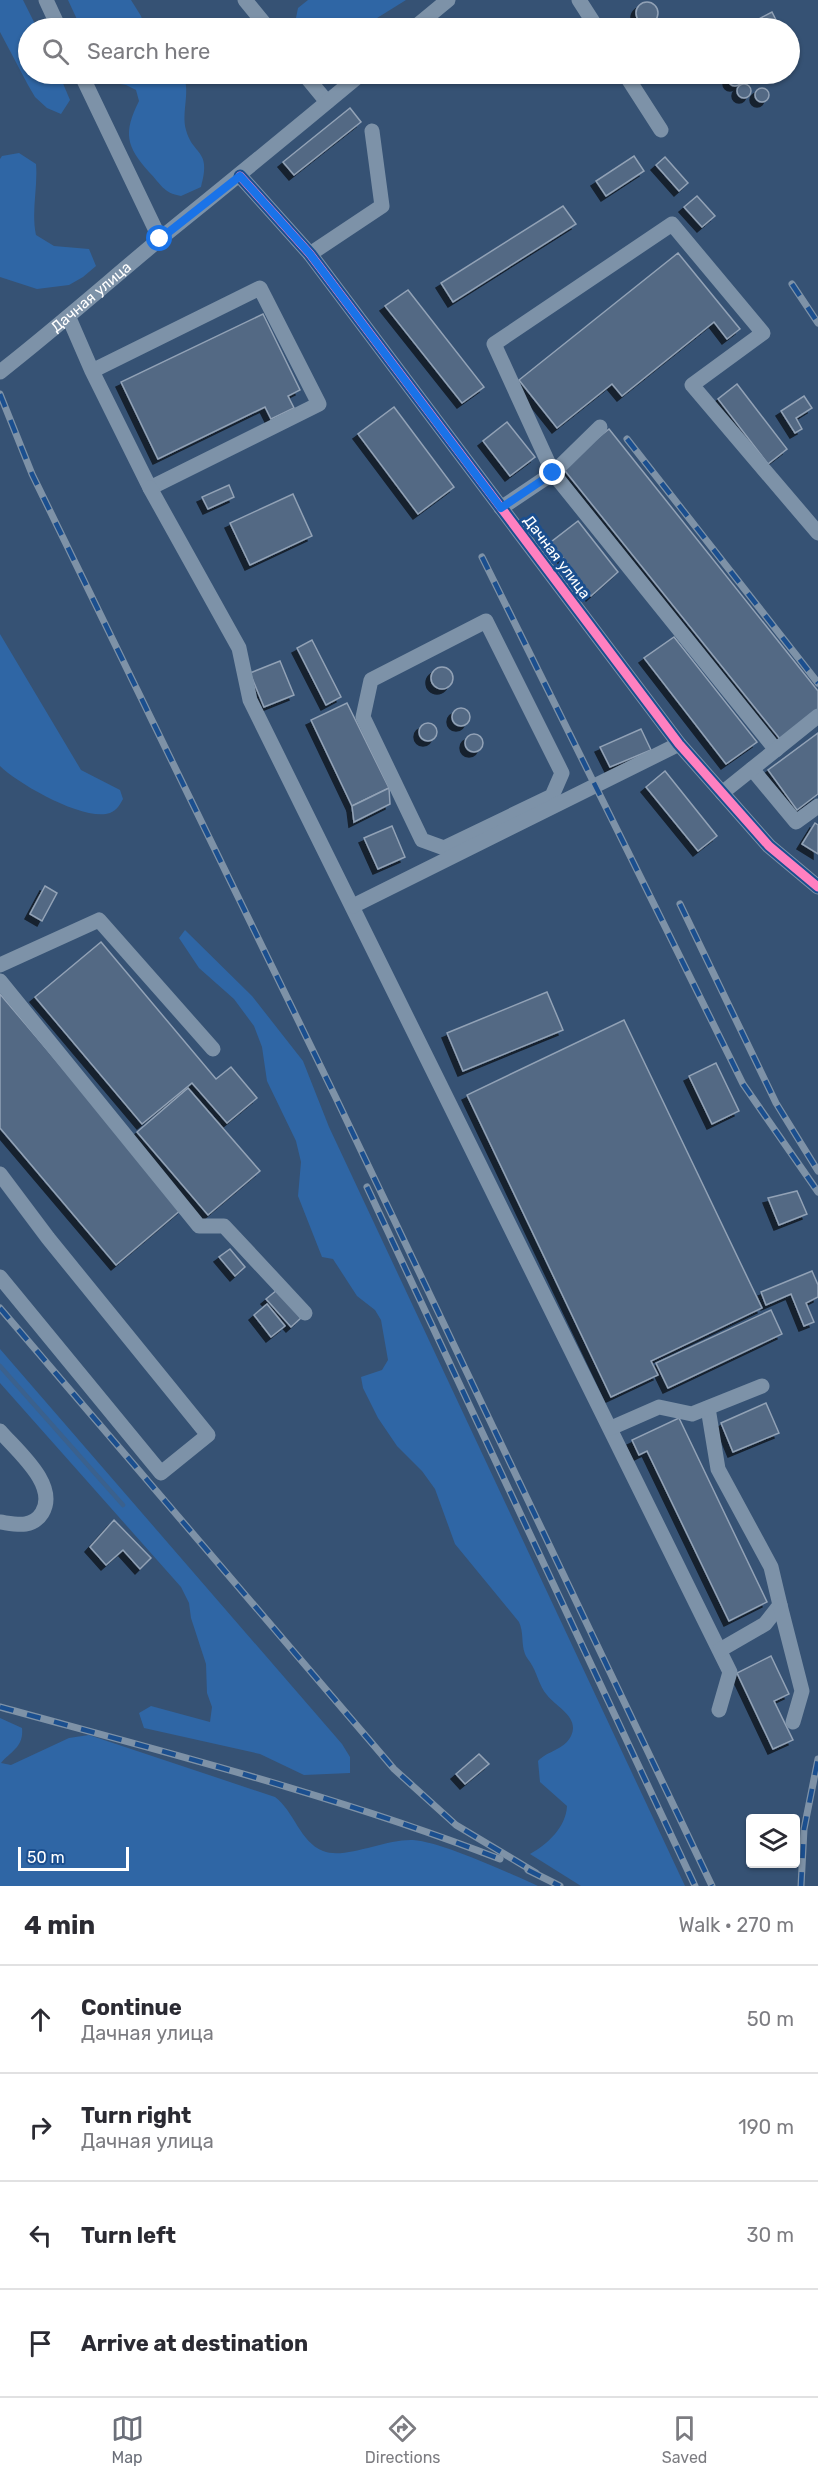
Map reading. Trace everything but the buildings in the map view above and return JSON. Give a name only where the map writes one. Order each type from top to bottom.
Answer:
[{"type":"street","points":[[46,0],[54,18]]},
{"type":"street","points":[[245,0],[260,18]]},
{"type":"street","points":[[426,18],[448,0]]},
{"type":"street","points":[[579,0],[591,18]]},
{"type":"street","points":[[86,84],[160,239]]},
{"type":"street","points":[[312,84],[327,102]]},
{"type":"street","name":"Дачная улица","points":[[0,372],[69,318],[160,239],[240,176],[349,84]]},
{"type":"street","points":[[631,84],[661,130]]},
{"type":"street","points":[[310,254],[382,206],[372,131]]},
{"type":"street","name":"Дачная улица","points":[[240,176],[310,254],[679,744],[769,846],[818,887]]},
{"type":"street","points":[[776,750],[553,473],[494,344],[672,224],[763,333],[692,385],[818,533]]},
{"type":"street","points":[[92,371],[260,288],[314,393],[319,404],[150,488]]},
{"type":"street","points":[[69,318],[92,371],[150,488],[239,648],[250,700],[720,1650],[730,1672],[719,1710]]},
{"type":"street","points":[[501,508],[553,473],[600,427]]},
{"type":"street","points":[[486,621],[562,773],[552,796],[444,848],[422,840],[363,717],[371,680],[486,621]]},
{"type":"street","points":[[722,793],[818,716]]},
{"type":"street","points":[[353,906],[679,744]]},
{"type":"street","points":[[752,770],[796,822],[818,806]]},
{"type":"street","points":[[0,965],[99,920],[213,1050]]},
{"type":"street","points":[[0,981],[199,1226],[224,1226],[305,1313]]},
{"type":"street","points":[[0,1174],[48,1238],[208,1436],[161,1473],[0,1277]]},
{"type":"street","points":[[611,1428],[659,1407],[692,1414],[762,1386]]},
{"type":"street","points":[[708,1407],[718,1469],[771,1567],[802,1691],[793,1722]]},
{"type":"street","points":[[0,1431],[32,1468],[47,1490],[47,1505],[39,1518],[23,1526],[0,1522]]},
{"type":"street","points":[[720,1650],[765,1624],[780,1605]]},
{"type":"shaded area","points":[[0,0],[23,0],[32,18],[18,18],[18,66],[0,32]]},
{"type":"shaded area","points":[[68,0],[131,0],[142,18],[76,18]]},
{"type":"shaded area","points":[[308,0],[406,0],[377,18],[296,18],[298,8]]},
{"type":"shaded area","points":[[63,84],[70,100],[61,114],[47,108],[35,97],[28,85]]},
{"type":"shaded area","points":[[121,84],[185,84],[186,130],[203,159],[204,175],[201,187],[181,196],[170,193],[141,163],[129,139],[131,122],[139,101],[136,90]]},
{"type":"shaded area","points":[[19,153],[36,164],[34,217],[36,235],[54,246],[89,249],[96,266],[69,285],[37,289],[0,277],[0,159],[2,156]]},
{"type":"shaded area","points":[[0,634],[81,770],[120,790],[123,799],[112,812],[99,814],[69,807],[36,791],[0,766]]},
{"type":"shaded area","points":[[185,930],[252,996],[303,1061],[329,1127],[685,1886],[581,1886],[530,1854],[555,1834],[566,1814],[567,1806],[540,1782],[538,1761],[568,1741],[573,1729],[572,1723],[566,1713],[544,1691],[525,1654],[519,1622],[455,1544],[435,1489],[422,1471],[397,1446],[378,1418],[363,1388],[361,1377],[382,1370],[388,1360],[381,1320],[375,1310],[357,1296],[333,1259],[322,1257],[298,1196],[301,1162],[296,1141],[267,1081],[262,1047],[254,1026],[234,999],[199,968],[179,938]]},
{"type":"shaded area","points":[[0,1349],[342,1744],[350,1757],[350,1773],[304,1775],[260,1754],[144,1728],[139,1713],[151,1706],[210,1722],[212,1707],[207,1693],[206,1664],[191,1618],[189,1603],[181,1587],[0,1383]]},
{"type":"shaded area","points":[[0,1718],[22,1728],[19,1744],[1,1763],[11,1765],[69,1738],[89,1735],[275,1797],[282,1803],[308,1841],[323,1851],[342,1853],[402,1841],[426,1842],[475,1859],[538,1886],[0,1886]]},
{"type":"waterway","points":[[0,1366],[123,1505]]},
{"type":"railway","points":[[792,284],[818,323]]},
{"type":"railway","points":[[0,394],[32,474],[336,1098],[712,1886]]},
{"type":"railway","points":[[627,439],[818,683]]},
{"type":"railway","points":[[482,557],[743,1084],[818,1192]]},
{"type":"railway","points":[[680,904],[776,1103],[818,1171]]},
{"type":"railway","points":[[367,1187],[695,1886]]},
{"type":"railway","points":[[0,1308],[394,1769],[456,1825],[536,1873]]},
{"type":"railway","points":[[0,1707],[315,1795],[500,1859]]},
{"type":"railway","points":[[801,1886],[804,1829],[818,1759]]},
{"type":"railway","points":[[528,1870],[560,1886]]},
{"type":"cycle path","points":[[240,176],[310,254],[679,744],[769,846],[818,887]]},
{"type":"route","points":[[160,239],[240,176],[310,254],[501,508],[553,473]]}]
